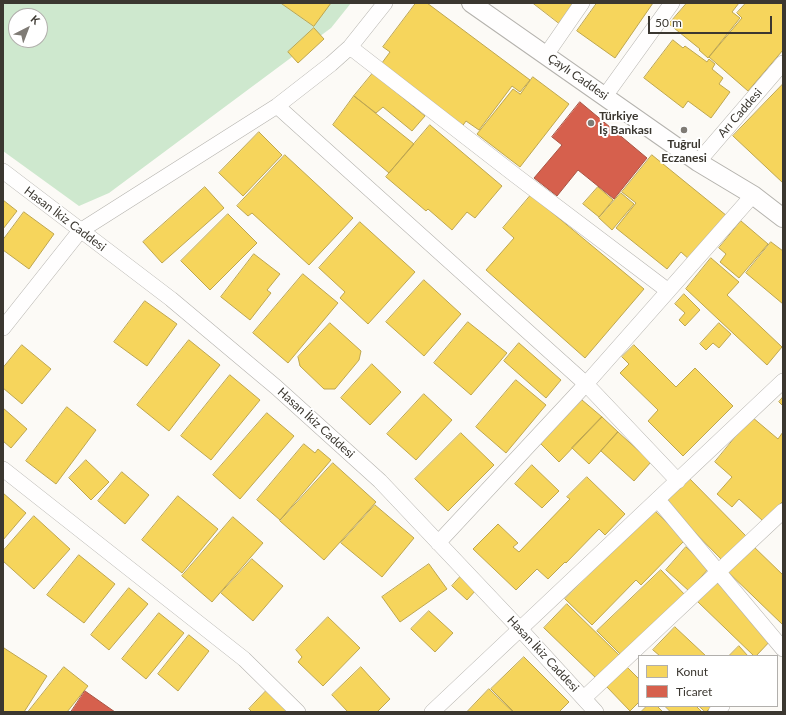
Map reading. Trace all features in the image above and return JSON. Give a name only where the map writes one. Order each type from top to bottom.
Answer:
[{"type":"street","points":[[3,328],[80,231],[276,106],[331,64],[350,47],[385,3]]},
{"type":"street","points":[[546,54],[582,3]]},
{"type":"street","points":[[605,96],[672,3]]},
{"type":"street","name":"Çaylı Caddesi","points":[[482,6],[546,54],[698,162],[753,195],[783,218]]},
{"type":"street","points":[[350,47],[515,176],[667,290]]},
{"type":"street","name":"Arı Caddesi","points":[[698,162],[783,63]]},
{"type":"street","points":[[276,106],[586,384],[678,481]]},
{"type":"street","name":"Hasan İkiz Caddesi","points":[[3,171],[170,299],[276,387],[380,482],[520,629],[596,712]]},
{"type":"street","points":[[438,543],[586,384],[667,290],[753,195]]},
{"type":"street","points":[[432,712],[658,500],[783,380]]},
{"type":"street","points":[[3,468],[244,659],[298,712]]},
{"type":"street","points":[[658,500],[719,572],[780,650]]},
{"type":"street","points":[[584,698],[783,511]]},
{"type":"green space","points":[[3,3],[351,3],[331,28],[109,193],[79,206],[3,151]]},
{"type":"building: Konut","points":[[281,3],[331,3],[314,26]]},
{"type":"building: Konut","points":[[416,3],[427,3],[530,80],[520,92],[512,86],[479,130],[466,121],[461,128],[379,67],[390,52],[383,47]]},
{"type":"building: Konut","points":[[533,3],[574,3],[559,23]]},
{"type":"building: Konut","points":[[597,3],[653,3],[615,58],[577,31]]},
{"type":"building: Konut","points":[[687,3],[739,3],[732,12],[740,18],[708,58],[699,50],[700,49],[669,24]]},
{"type":"building: Konut","points":[[746,3],[783,3],[783,50],[748,91],[709,57],[742,18],[737,13]]},
{"type":"building: Konut","points":[[314,28],[324,39],[298,63],[288,52]]},
{"type":"building: Konut","points":[[673,40],[683,48],[685,46],[707,62],[709,59],[715,64],[712,69],[723,78],[719,84],[730,92],[711,118],[688,101],[683,108],[644,78]]},
{"type":"building: Konut","points":[[373,73],[425,116],[412,131],[383,107],[376,113],[354,96]]},
{"type":"building: Konut","points":[[533,77],[569,104],[520,167],[477,134],[513,89],[520,94]]},
{"type":"building: Konut","points":[[783,84],[783,183],[733,136]]},
{"type":"building: Konut","points":[[354,96],[414,144],[389,173],[333,125]]},
{"type":"building: Konut","points":[[430,125],[502,186],[475,218],[467,212],[452,230],[428,209],[426,211],[386,177]]},
{"type":"building: Konut","points":[[259,132],[282,155],[243,196],[219,173]]},
{"type":"building: Konut","points":[[285,155],[353,218],[309,265],[252,213],[248,216],[237,206]]},
{"type":"building: Konut","points":[[652,155],[727,216],[691,261],[681,252],[667,269],[616,228],[636,203],[622,192]]},
{"type":"building: Konut","points":[[205,187],[224,208],[162,263],[143,242]]},
{"type":"building: Konut","points":[[598,187],[613,200],[599,217],[583,204]]},
{"type":"building: Konut","points":[[621,193],[634,204],[612,230],[599,218]]},
{"type":"building: Konut","points":[[531,195],[644,289],[585,358],[486,270],[514,238],[503,228]]},
{"type":"building: Konut","points":[[3,200],[17,211],[3,229]]},
{"type":"building: Konut","points":[[24,212],[54,234],[29,269],[3,250],[3,240]]},
{"type":"building: Konut","points":[[228,214],[257,243],[210,290],[181,261]]},
{"type":"building: Konut","points":[[741,221],[768,244],[739,278],[720,262],[726,254],[719,248]]},
{"type":"building: Konut","points":[[360,222],[415,272],[368,324],[340,298],[345,292],[319,268]]},
{"type":"building: Konut","points":[[771,242],[783,251],[783,304],[746,273]]},
{"type":"building: Konut","points":[[254,254],[280,274],[267,290],[271,293],[250,320],[221,297]]},
{"type":"building: Konut","points":[[711,258],[739,282],[727,295],[782,347],[767,365],[686,289]]},
{"type":"building: Konut","points":[[303,274],[338,303],[288,363],[253,333]]},
{"type":"building: Konut","points":[[424,280],[461,314],[424,356],[386,322]]},
{"type":"building: Konut","points":[[684,294],[700,310],[685,326],[679,320],[685,313],[675,304]]},
{"type":"building: Konut","points":[[145,301],[177,324],[147,366],[114,342]]},
{"type":"building: Konut","points":[[468,322],[507,353],[471,395],[434,363]]},
{"type":"building: Konut","points":[[330,323],[361,351],[359,360],[335,389],[324,389],[300,366],[298,357]]},
{"type":"building: Konut","points":[[719,323],[731,334],[719,348],[713,343],[706,350],[700,344]]},
{"type":"building: Konut","points":[[189,340],[220,365],[169,431],[137,405]]},
{"type":"building: Konut","points":[[519,343],[561,380],[546,398],[504,361]]},
{"type":"building: Konut","points":[[22,345],[51,369],[22,404],[3,388],[3,368]]},
{"type":"building: Konut","points":[[634,345],[676,387],[695,368],[733,406],[683,456],[648,421],[658,410],[620,373],[629,364],[622,357]]},
{"type":"building: Konut","points":[[372,364],[401,392],[370,425],[341,398]]},
{"type":"building: Konut","points":[[230,375],[260,400],[211,460],[181,436]]},
{"type":"building: Konut","points":[[516,380],[546,405],[506,453],[476,427]]},
{"type":"building: Konut","points":[[424,394],[452,420],[416,460],[387,434]]},
{"type":"building: Konut","points":[[783,397],[783,406],[779,402]]},
{"type":"building: Konut","points":[[582,400],[602,417],[559,462],[539,442]]},
{"type":"building: Konut","points":[[67,407],[96,430],[56,484],[26,461]]},
{"type":"building: Konut","points":[[3,408],[27,429],[11,448],[3,441]]},
{"type":"building: Konut","points":[[267,413],[294,436],[240,499],[213,475]]},
{"type":"building: Konut","points":[[602,417],[618,432],[589,464],[572,448]]},
{"type":"building: Konut","points":[[752,417],[778,439],[783,432],[783,501],[763,521],[739,499],[732,507],[717,494],[732,477],[715,462]]},
{"type":"building: Konut","points":[[618,432],[651,462],[634,481],[601,451]]},
{"type":"building: Konut","points":[[461,433],[494,465],[448,511],[415,479]]},
{"type":"building: Konut","points":[[304,444],[315,453],[318,449],[331,460],[280,520],[257,500]]},
{"type":"building: Konut","points":[[86,460],[109,482],[91,500],[69,478]]},
{"type":"building: Konut","points":[[333,463],[376,502],[324,560],[280,521]]},
{"type":"building: Konut","points":[[532,465],[559,491],[542,508],[515,484]]},
{"type":"building: Konut","points":[[122,472],[149,495],[125,524],[98,501]]},
{"type":"building: Konut","points":[[687,476],[746,536],[722,560],[663,500]]},
{"type":"building: Konut","points":[[587,477],[625,514],[605,535],[599,529],[548,579],[537,569],[516,590],[473,549],[498,524],[518,543],[513,547],[519,552],[570,499],[567,497]]},
{"type":"building: Konut","points":[[3,493],[26,513],[3,540]]},
{"type":"building: Konut","points":[[178,496],[218,529],[182,573],[142,540]]},
{"type":"building: Konut","points":[[375,505],[414,538],[382,577],[341,543]]},
{"type":"building: Konut","points":[[653,509],[685,540],[641,585],[636,580],[592,625],[565,599]]},
{"type":"building: Konut","points":[[34,516],[70,549],[34,589],[3,561],[3,551]]},
{"type":"building: Konut","points":[[233,517],[263,543],[212,602],[182,576]]},
{"type":"building: Konut","points":[[751,544],[783,575],[783,625],[726,570]]},
{"type":"building: Konut","points":[[686,547],[709,568],[689,591],[666,570]]},
{"type":"building: Konut","points":[[79,555],[115,584],[84,623],[47,595]]},
{"type":"building: Konut","points":[[252,559],[283,586],[253,621],[221,593]]},
{"type":"building: Konut","points":[[429,564],[447,589],[400,622],[382,597]]},
{"type":"building: Konut","points":[[661,570],[687,597],[624,658],[597,631]]},
{"type":"building: Konut","points":[[461,576],[476,590],[467,600],[452,586]]},
{"type":"building: Konut","points":[[717,582],[773,638],[757,655],[753,655],[698,602]]},
{"type":"building: Konut","points":[[129,588],[148,604],[109,650],[91,635]]},
{"type":"building: Konut","points":[[567,604],[620,656],[598,680],[544,628]]},
{"type":"building: Konut","points":[[429,611],[453,633],[435,652],[411,629]]},
{"type":"building: Konut","points":[[159,613],[184,633],[146,679],[122,659]]},
{"type":"building: Konut","points":[[328,617],[360,648],[323,686],[298,662],[302,657],[296,650]]},
{"type":"building: Konut","points":[[675,627],[705,655],[659,655],[653,650]]},
{"type":"building: Konut","points":[[189,635],[209,651],[178,691],[158,674]]},
{"type":"building: Konut","points":[[739,646],[747,655],[730,655]]},
{"type":"building: Konut","points":[[4,648],[47,676],[24,712],[3,712]]},
{"type":"building: Konut","points":[[524,657],[569,702],[559,712],[514,712],[491,689]]},
{"type":"building: Konut","points":[[626,666],[638,678],[638,703],[630,711],[606,686]]},
{"type":"building: Konut","points":[[64,667],[88,686],[67,712],[28,712]]},
{"type":"building: Konut","points":[[361,667],[390,699],[377,712],[348,712],[332,695]]},
{"type":"building: Konut","points":[[489,689],[513,712],[467,712]]},
{"type":"building: Konut","points":[[267,690],[292,712],[252,712],[249,709]]},
{"type":"building: Konut","points":[[646,707],[658,707],[663,712],[641,712]]},
{"type":"building: Konut","points":[[666,707],[697,707],[702,712],[671,712]]},
{"type":"building: Konut","points":[[700,707],[711,707],[706,712]]},
{"type":"building: Ticaret","points":[[580,102],[647,158],[614,199],[578,170],[557,196],[534,178],[562,145],[552,137]]},
{"type":"building: Ticaret","points":[[85,691],[115,712],[71,712]]},
{"type":"place","name":"Türkiye İş Bankası","points":[[591,123]]},
{"type":"place","name":"Tuğrul Eczanesi","points":[[684,130]]}]
